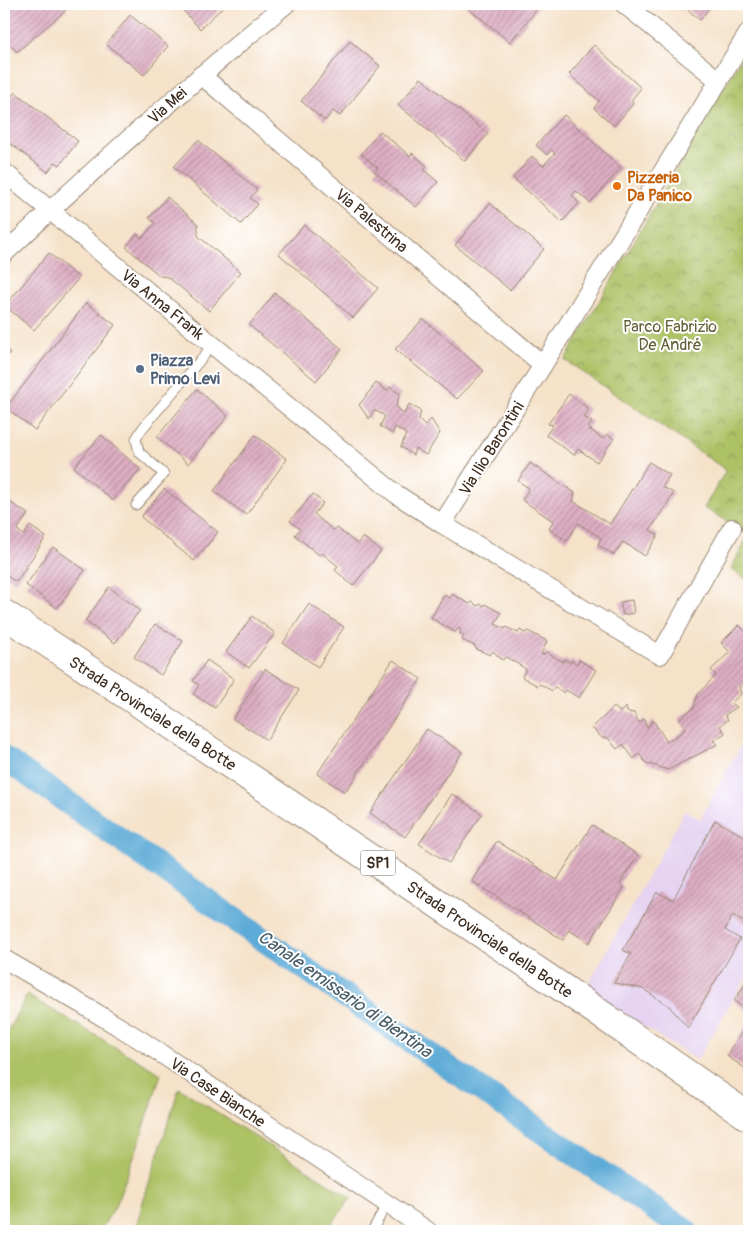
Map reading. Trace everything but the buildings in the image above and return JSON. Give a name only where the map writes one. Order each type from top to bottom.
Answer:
[{"type":"main road","name":"Strada Provinciale della Botte","points":[[4,614],[145,706],[570,993],[749,1117]]},
{"type":"street","name":"Via Mei","points":[[4,254],[50,210],[201,75],[286,4]]},
{"type":"street","points":[[624,4],[718,80]]},
{"type":"street","name":"Via Ilio Barontini","points":[[442,524],[543,365],[749,32]]},
{"type":"street","name":"Via Palestrina","points":[[201,75],[543,365]]},
{"type":"street","name":"Via Anna Frank","points":[[4,172],[396,494],[442,524]]},
{"type":"street","points":[[442,524],[660,655],[732,528]]},
{"type":"street","name":"Via Case Bianche","points":[[4,959],[139,1040],[428,1231]]},
{"type":"lane","points":[[136,506],[164,474],[139,452],[136,439],[142,428],[213,345]]},
{"type":"lane","points":[[372,1231],[387,1204]]},
{"type":"shaded area","points":[[749,731],[749,973],[697,1060],[585,990],[685,810],[700,819]]},
{"type":"green space","name":"Parco Fabrizio De André","points":[[749,55],[749,534],[704,508],[726,470],[565,360],[740,60]]},
{"type":"green space","points":[[749,534],[749,581],[731,569]]},
{"type":"green space","points":[[27,995],[161,1074],[140,1140],[116,1205],[100,1231],[4,1231],[4,1038]]},
{"type":"green space","points":[[179,1088],[351,1198],[326,1231],[135,1231]]},
{"type":"waterway","name":"Canale emissario di Bientina","points":[[4,758],[686,1231]]},
{"type":"place","name":"Pizzeria Da Panico","points":[[617,186]]},
{"type":"place","name":"Piazza Primo Levi","points":[[140,369]]}]
